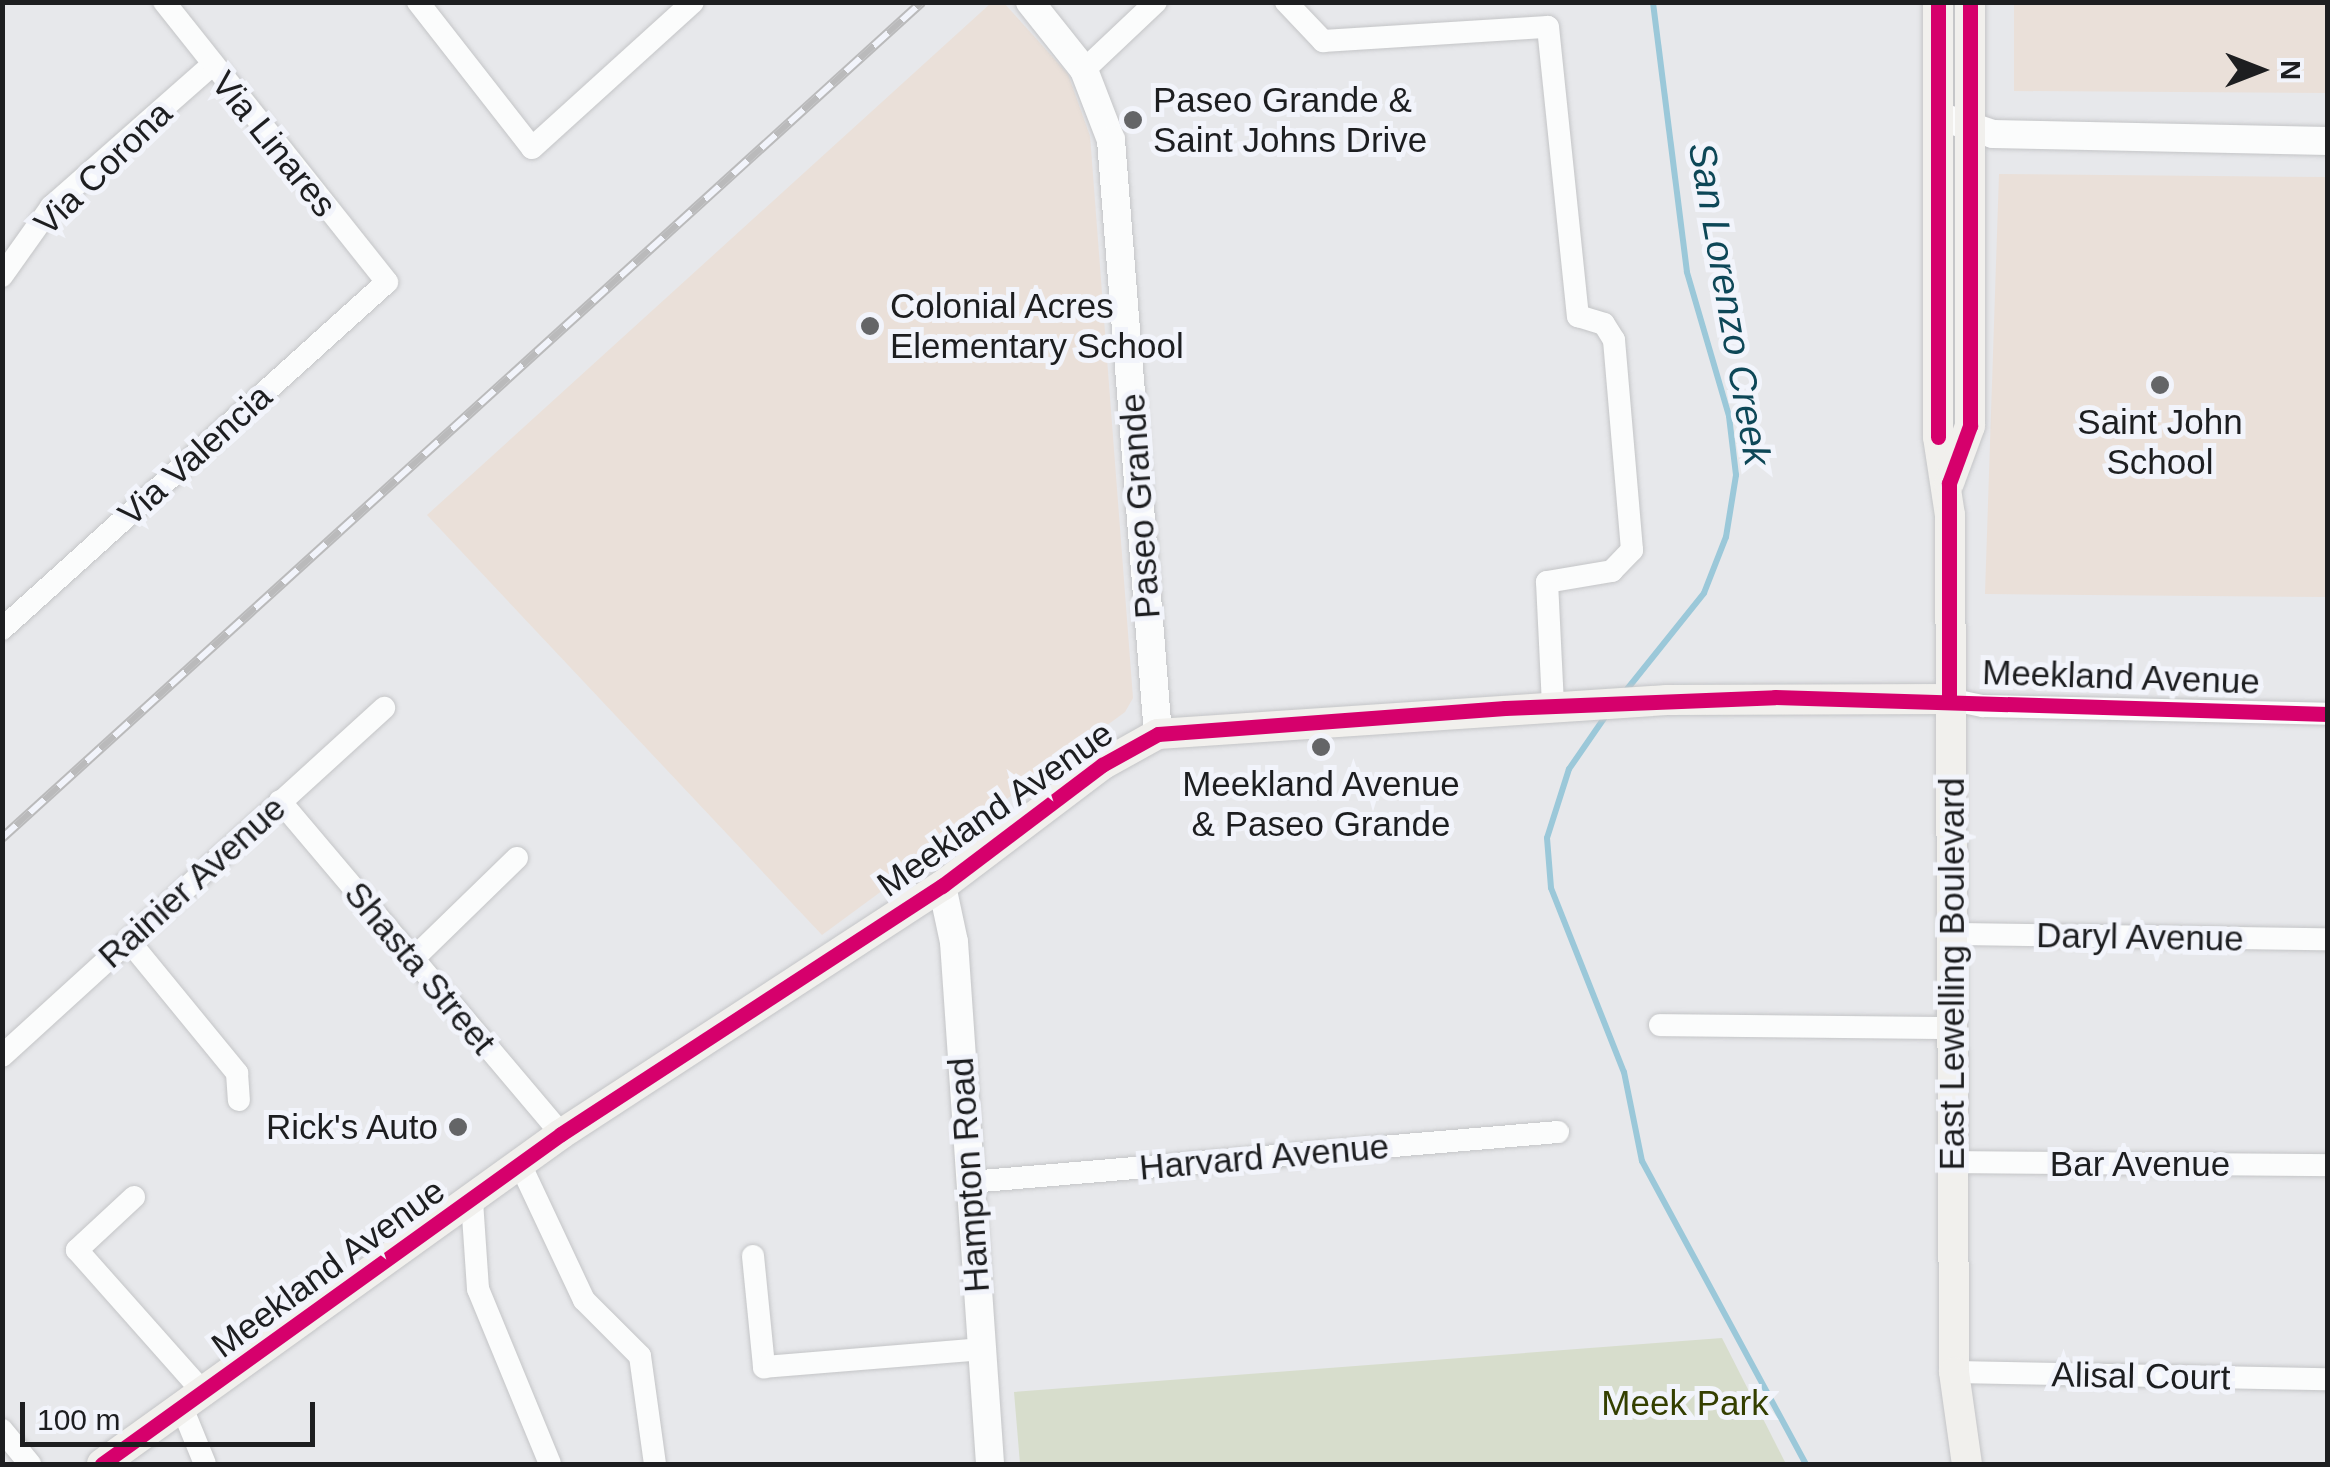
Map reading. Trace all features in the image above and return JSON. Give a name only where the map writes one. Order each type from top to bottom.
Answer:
[{"type":"main road","name":"East Lewelling Boulevard","points":[[1938,2],[1938,437],[1950,483],[1954,1372],[1967,1464]]},
{"type":"main road","name":"East Lewelling Boulevard","points":[[1950,483],[1970,426],[1970,2]]},
{"type":"main road","name":"Meekland Avenue","points":[[102,1464],[194,1402],[561,1134],[942,886],[1102,765],[1158,734],[1667,700],[1950,699]]},
{"type":"street","name":"Via Linares","points":[[164,2],[210,66],[387,282]]},
{"type":"street","points":[[418,2],[532,148],[693,2]]},
{"type":"street","name":"Paseo Grande","points":[[1030,2],[1084,70],[1111,140],[1158,734]]},
{"type":"street","points":[[1084,70],[1156,2]]},
{"type":"street","points":[[1286,2],[1323,41],[1548,27],[1578,316],[1604,324],[1614,340],[1632,550],[1612,572],[1547,582],[1565,705]]},
{"type":"street","name":"Via Corona","points":[[2,276],[51,207],[210,66]]},
{"type":"street","points":[[1939,116],[1998,134],[2328,140]]},
{"type":"street","name":"Via Valencia","points":[[2,629],[387,282]]},
{"type":"street","name":"Meekland Avenue","points":[[1950,699],[1983,706],[2328,714]]},
{"type":"street","name":"Rainier Avenue","points":[[2,1056],[384,708]]},
{"type":"street","name":"Shasta Street","points":[[280,801],[561,1134]]},
{"type":"street","points":[[412,958],[518,858]]},
{"type":"street","name":"Hampton Road","points":[[942,886],[954,942],[990,1464]]},
{"type":"street","name":"Daryl Avenue","points":[[1954,934],[2328,939]]},
{"type":"street","points":[[129,941],[237,1073],[239,1100]]},
{"type":"street","points":[[1660,1025],[1953,1028]]},
{"type":"street","name":"Harvard Avenue","points":[[970,1182],[1558,1132]]},
{"type":"street","name":"Bar Avenue","points":[[1954,1162],[2328,1165]]},
{"type":"street","points":[[520,1164],[584,1300],[640,1356],[655,1464]]},
{"type":"street","points":[[134,1198],[76,1250],[194,1402],[205,1464]]},
{"type":"street","points":[[472,1201],[478,1288],[550,1464]]},
{"type":"street","points":[[753,1256],[764,1366],[981,1349]]},
{"type":"street","name":"Alisal Court","points":[[1954,1372],[2328,1379]]},
{"type":"street","points":[[2,1430],[30,1464]]},
{"type":"shaded area","name":"Colonial Acres Elementary School","points":[[991,3],[1004,3],[1068,74],[1090,136],[1133,698],[1125,712],[822,935],[427,515]]},
{"type":"shaded area","points":[[2014,3],[2327,3],[2327,93],[2014,91]]},
{"type":"shaded area","name":"Saint John School","points":[[1999,174],[2327,177],[2327,597],[1985,594]]},
{"type":"green space","name":"Meek Park","points":[[1722,1338],[1786,1464],[1020,1464],[1014,1392]]},
{"type":"waterway","name":"San Lorenzo Creek","points":[[1624,693],[1704,593],[1726,537],[1736,475],[1729,416],[1687,272],[1653,2]]},
{"type":"waterway","name":"San Lorenzo Creek","points":[[1607,714],[1569,769],[1547,838],[1551,888],[1624,1072],[1642,1161],[1806,1464]]},
{"type":"railway","points":[[2,838],[922,2]]},
{"type":"cycle path","points":[[1938,2],[1938,437]]},
{"type":"cycle path","points":[[1949,699],[1949,483],[1970,426],[1970,2]]},
{"type":"cycle path","points":[[102,1464],[561,1134],[942,886],[1102,765],[1158,734],[1505,708],[1775,697],[2328,714]]},
{"type":"place","name":"Paseo Grande & Saint Johns Drive","points":[[1133,120]]},
{"type":"place","name":"Colonial Acres Elementary School","points":[[870,326]]},
{"type":"place","name":"Saint John School","points":[[2160,385]]},
{"type":"place","name":"Meekland Avenue & Paseo Grande","points":[[1321,747]]},
{"type":"place","name":"Rick's Auto","points":[[458,1127]]}]
